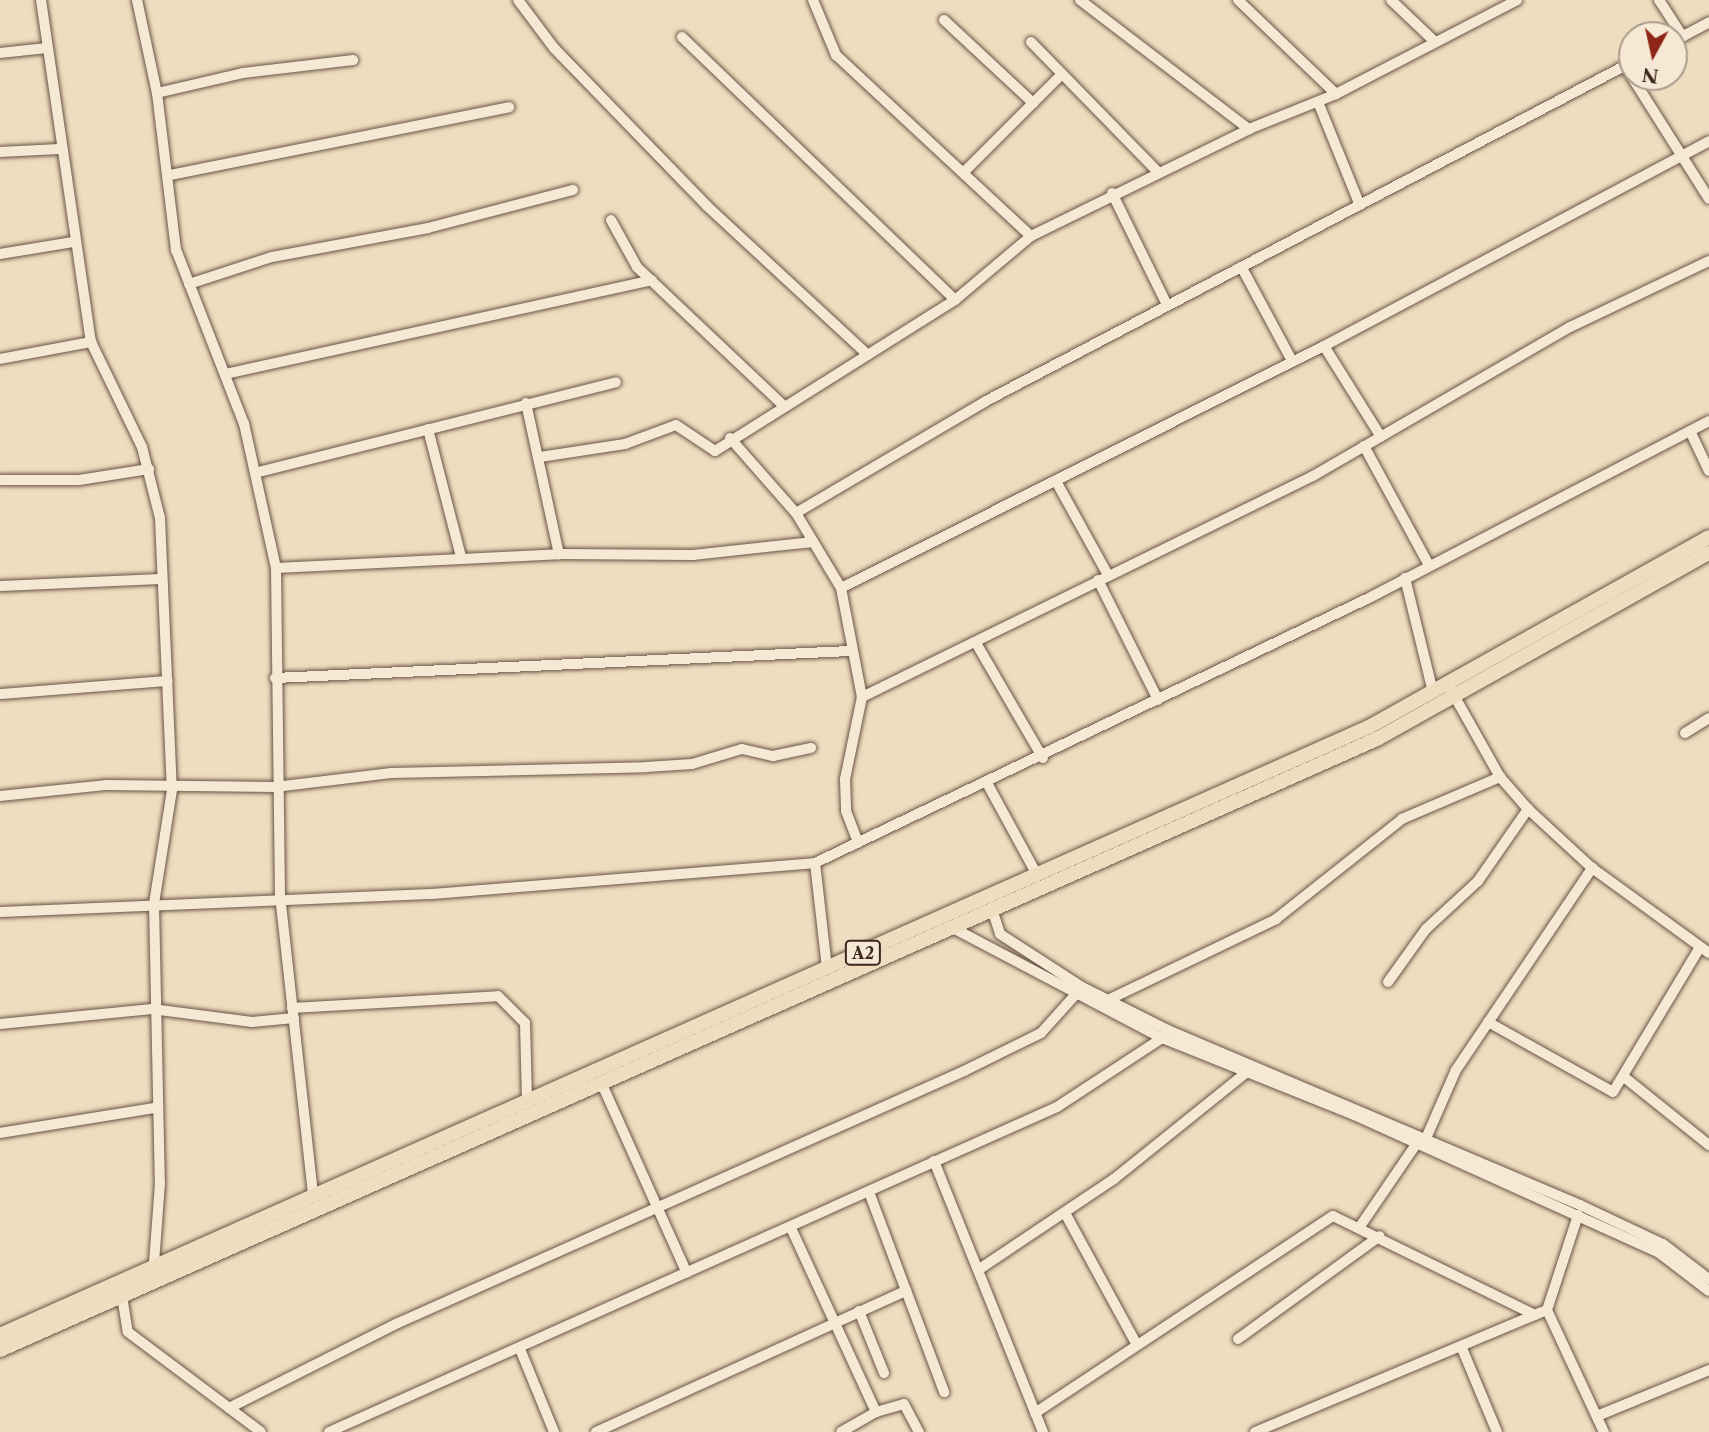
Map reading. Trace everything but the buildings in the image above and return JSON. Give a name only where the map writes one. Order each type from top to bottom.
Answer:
[{"type":"highway","name":"A2","points":[[0,1350],[953,928],[1126,839],[1369,727],[1709,537]]},
{"type":"highway","name":"A2","points":[[0,1335],[154,1263],[827,968],[1035,871],[1126,839],[1377,739],[1707,559]]},
{"type":"street","points":[[41,0],[59,149],[92,342],[149,469],[160,518],[172,790],[153,904],[154,1108],[160,1183],[154,1263]]},
{"type":"street","points":[[137,0],[157,93],[170,176],[170,225],[259,472],[276,568],[275,787],[280,895],[313,1194]]},
{"type":"street","points":[[518,0],[554,48],[707,206],[868,355]]},
{"type":"street","points":[[813,0],[836,55],[966,170],[1031,236]]},
{"type":"street","points":[[1080,0],[1249,129]]},
{"type":"street","points":[[1238,0],[1336,94]]},
{"type":"street","points":[[1391,0],[1434,41]]},
{"type":"street","points":[[540,457],[625,444],[676,425],[710,450],[955,300],[1031,236],[1112,193],[1249,129],[1336,94],[1517,0]]},
{"type":"street","points":[[1659,0],[1669,21]]},
{"type":"street","points":[[944,20],[1033,103]]},
{"type":"street","points":[[1688,34],[1709,22]]},
{"type":"street","points":[[682,37],[955,300]]},
{"type":"street","points":[[1031,42],[1157,172]]},
{"type":"street","points":[[0,53],[47,48]]},
{"type":"street","points":[[157,93],[243,73],[354,60]]},
{"type":"street","points":[[796,513],[1167,305],[1618,69]]},
{"type":"street","points":[[966,170],[1061,75]]},
{"type":"street","points":[[1643,91],[1679,157],[1709,199]]},
{"type":"street","points":[[1318,102],[1359,203]]},
{"type":"street","points":[[170,176],[509,107]]},
{"type":"street","points":[[841,588],[1057,483],[1292,360],[1324,346],[1709,141]]},
{"type":"street","points":[[0,152],[59,149]]},
{"type":"street","points":[[190,284],[272,257],[428,228],[573,190]]},
{"type":"street","points":[[1112,193],[1167,305]]},
{"type":"street","points":[[611,220],[652,280],[783,405]]},
{"type":"street","points":[[0,254],[73,242]]},
{"type":"street","points":[[862,697],[976,643],[1364,446],[1570,327],[1709,261]]},
{"type":"street","points":[[1242,268],[1292,360]]},
{"type":"street","points":[[225,374],[652,280]]},
{"type":"street","points":[[0,359],[92,342]]},
{"type":"street","points":[[1324,346],[1381,437]]},
{"type":"street","points":[[259,472],[616,382]]},
{"type":"street","points":[[526,403],[540,457],[559,554]]},
{"type":"street","points":[[0,912],[280,895],[431,894],[815,863],[1043,758],[1405,578],[1709,421]]},
{"type":"street","points":[[428,429],[461,557]]},
{"type":"street","points":[[1690,431],[1709,471]]},
{"type":"street","points":[[730,439],[796,513],[841,588],[850,651],[862,697],[845,779],[858,844]]},
{"type":"street","points":[[1364,446],[1429,565]]},
{"type":"street","points":[[0,480],[79,480],[149,469]]},
{"type":"street","points":[[1057,483],[1158,700]]},
{"type":"street","points":[[276,568],[461,557],[559,554],[693,555],[813,542]]},
{"type":"street","points":[[1405,578],[1433,692]]},
{"type":"street","points":[[0,586],[161,579]]},
{"type":"street","points":[[976,643],[1043,758]]},
{"type":"street","points":[[275,678],[850,651]]},
{"type":"street","points":[[0,694],[167,681]]},
{"type":"street","points":[[1447,682],[1500,777],[1528,809],[1592,869],[1704,950],[1624,1077],[1607,1092],[1488,1022]]},
{"type":"street","points":[[1685,733],[1709,718]]},
{"type":"street","points":[[0,796],[107,785],[172,790],[275,787],[391,773],[471,775],[692,764],[742,749],[773,756],[811,748]]},
{"type":"street","points":[[1108,1000],[1276,919],[1402,819],[1500,777]]},
{"type":"street","points":[[987,783],[1035,871]]},
{"type":"street","points":[[1388,982],[1426,929],[1478,881],[1528,809]]},
{"type":"street","points":[[815,863],[827,968]]},
{"type":"street","points":[[1427,1136],[1456,1070],[1592,869]]},
{"type":"street","points":[[992,909],[1000,934],[1108,1000],[1427,1136],[1663,1244],[1709,1279]]},
{"type":"street","points":[[953,928],[1162,1038],[1417,1143],[1658,1252],[1709,1291]]},
{"type":"street","points":[[229,1408],[398,1323],[634,1223],[656,1206],[1031,1038],[1076,994]]},
{"type":"street","points":[[0,1024],[152,1009],[252,1022],[293,1013],[498,996],[525,1023],[527,1100]]},
{"type":"street","points":[[328,1432],[791,1228],[1099,1085],[1162,1038]]},
{"type":"street","points":[[978,1269],[1065,1213],[1246,1073]]},
{"type":"street","points":[[1624,1077],[1709,1145]]},
{"type":"street","points":[[601,1082],[687,1273]]},
{"type":"street","points":[[0,1133],[154,1108]]},
{"type":"street","points":[[1361,1225],[1417,1143]]},
{"type":"street","points":[[934,1161],[1043,1432]]},
{"type":"street","points":[[869,1192],[944,1392]]},
{"type":"street","points":[[1065,1213],[1137,1345]]},
{"type":"street","points":[[1578,1215],[1547,1310],[1604,1432]]},
{"type":"street","points":[[1035,1413],[1333,1216],[1361,1225],[1535,1315]]},
{"type":"street","points":[[791,1228],[832,1322],[876,1412]]},
{"type":"street","points":[[1238,1339],[1380,1236]]},
{"type":"street","points":[[596,1432],[832,1322],[906,1291]]},
{"type":"street","points":[[121,1296],[128,1332],[261,1432]]},
{"type":"street","points":[[1255,1432],[1547,1310]]},
{"type":"street","points":[[859,1311],[884,1373]]},
{"type":"street","points":[[1461,1346],[1497,1432]]},
{"type":"street","points":[[520,1349],[554,1432]]},
{"type":"street","points":[[1597,1416],[1709,1370]]},
{"type":"street","points":[[841,1432],[876,1412],[904,1404],[919,1432]]}]
